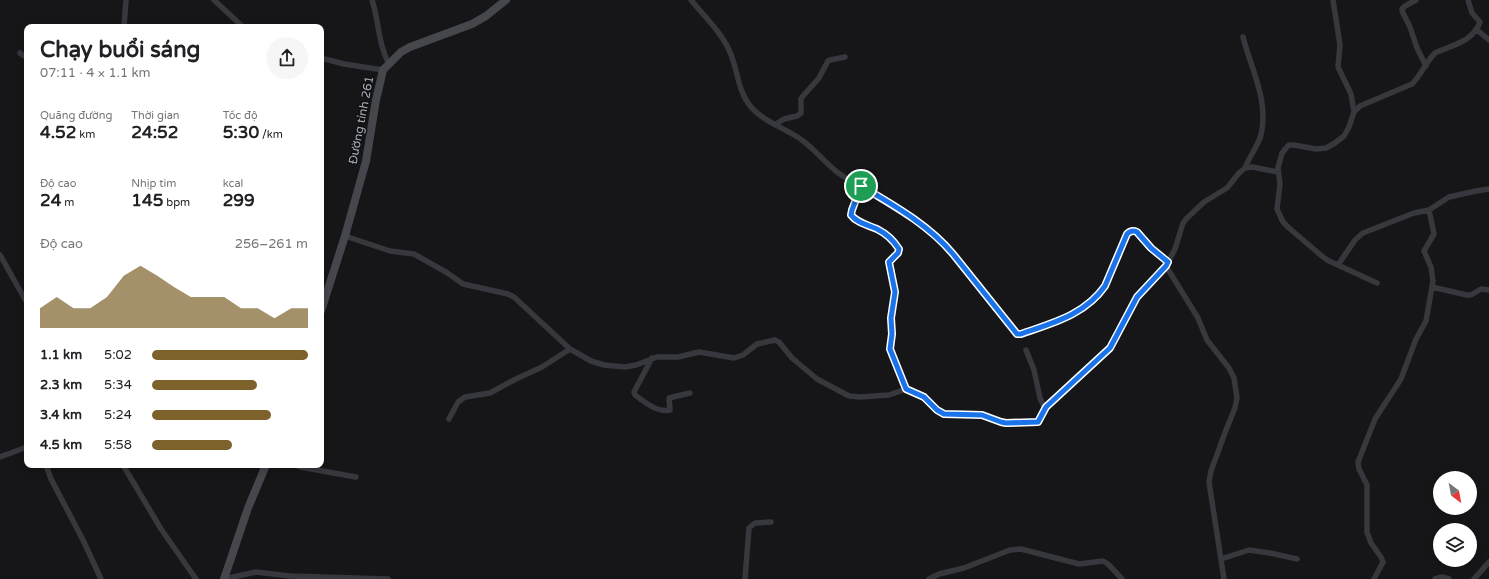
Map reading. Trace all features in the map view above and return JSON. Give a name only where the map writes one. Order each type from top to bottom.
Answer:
[{"type":"main road","name":"Đường tỉnh 261","points":[[324,302],[346,236],[366,161],[376,100],[383,70],[401,52],[416,44],[478,21],[506,0]]},
{"type":"main road","points":[[224,579],[248,508],[266,468]]},
{"type":"street","points":[[124,24],[126,0]]},
{"type":"street","points":[[214,0],[240,24]]},
{"type":"street","points":[[372,0],[383,51],[389,64]]},
{"type":"street","points":[[691,0],[724,41],[734,61],[744,96],[750,106],[759,114],[799,137],[838,172],[909,215],[944,244],[1017,334],[1021,334],[1067,318],[1083,309],[1101,292],[1105,286],[1127,234],[1130,231],[1134,230],[1137,232],[1167,264],[1198,318],[1207,340],[1229,368],[1234,378],[1237,403],[1211,471],[1209,482],[1224,579]]},
{"type":"street","points":[[1334,0],[1340,45],[1338,67],[1351,94],[1354,112],[1350,127],[1344,136],[1326,148],[1316,149],[1294,145],[1286,148],[1282,153],[1278,168],[1280,184],[1277,209],[1283,222],[1323,257],[1377,282]]},
{"type":"street","points":[[1416,0],[1402,9],[1417,48],[1426,66]]},
{"type":"street","points":[[1354,112],[1360,106],[1412,84],[1418,79],[1435,54],[1468,39],[1476,30],[1480,22],[1472,13],[1468,0]]},
{"type":"street","points":[[1476,30],[1489,40]]},
{"type":"street","points":[[861,186],[851,215],[855,220],[878,229],[885,234],[899,249],[898,253],[889,262],[895,292],[891,318],[892,338],[890,346],[906,389],[924,397],[941,413],[982,415],[1001,422],[1036,423],[1039,421],[1045,409],[1110,348],[1137,297],[1167,264],[1177,244],[1183,223],[1187,218],[1204,202],[1227,188],[1245,168],[1260,137],[1262,116],[1260,93],[1243,36]]},
{"type":"street","points":[[20,53],[24,56]]},
{"type":"street","points":[[776,124],[784,119],[797,116],[801,113],[801,99],[819,78],[826,63],[830,60],[845,57]]},
{"type":"street","points":[[324,59],[344,64],[383,70]]},
{"type":"street","points":[[1245,168],[1252,167],[1278,172]]},
{"type":"street","points":[[1338,265],[1355,240],[1363,233],[1414,213],[1429,210],[1449,197],[1489,189]]},
{"type":"street","points":[[1374,579],[1383,562],[1371,543],[1367,532],[1367,485],[1359,469],[1358,462],[1375,419],[1397,386],[1416,339],[1426,321],[1432,287],[1431,267],[1424,250],[1434,234],[1429,210]]},
{"type":"street","points":[[346,236],[390,252],[414,254],[446,272],[463,284],[508,294],[514,297],[570,349],[591,361],[615,366],[636,365],[652,358],[678,357],[699,352],[734,358],[743,355],[757,344],[775,340],[792,358],[816,379],[849,396],[860,397],[889,394],[906,389]]},
{"type":"street","points":[[0,255],[3,265],[24,298]]},
{"type":"street","points":[[1432,287],[1467,295],[1471,295],[1481,289],[1489,290]]},
{"type":"street","points":[[449,419],[458,402],[466,397],[490,393],[542,367],[570,349]]},
{"type":"street","points":[[1026,350],[1034,370],[1040,398],[1045,409]]},
{"type":"street","points":[[652,358],[634,392],[635,395],[655,408],[668,411],[670,408],[668,401],[669,398],[690,393]]},
{"type":"street","points":[[0,457],[24,448]]},
{"type":"street","points":[[47,468],[50,479],[83,540],[101,579]]},
{"type":"street","points":[[125,468],[161,529],[196,579]]},
{"type":"street","points":[[306,468],[356,477]]},
{"type":"street","points":[[745,579],[749,528],[755,523],[771,522]]},
{"type":"street","points":[[929,579],[939,574],[964,568],[1010,550],[1020,549],[1078,564],[1103,561],[1108,564],[1122,579]]},
{"type":"street","points":[[1221,559],[1249,550],[1257,550],[1296,559]]},
{"type":"street","points":[[1474,579],[1489,562]]},
{"type":"street","points":[[224,579],[256,572],[290,576],[388,579]]},
{"type":"street","points":[[1435,579],[1442,577],[1449,579]]},
{"type":"route","points":[[861,186],[909,215],[944,244],[1013,331],[1017,334],[1021,334],[1067,318],[1083,309],[1101,292],[1105,286],[1127,234],[1130,231],[1134,230],[1137,232],[1151,248],[1168,262],[1147,288],[1137,297],[1110,348],[1046,407],[1038,422],[1006,423],[982,415],[944,414],[937,410],[924,397],[906,389],[890,349],[892,338],[891,318],[895,292],[889,262],[898,253],[899,249],[885,234],[878,229],[855,220],[852,217],[850,213],[861,186]]}]
